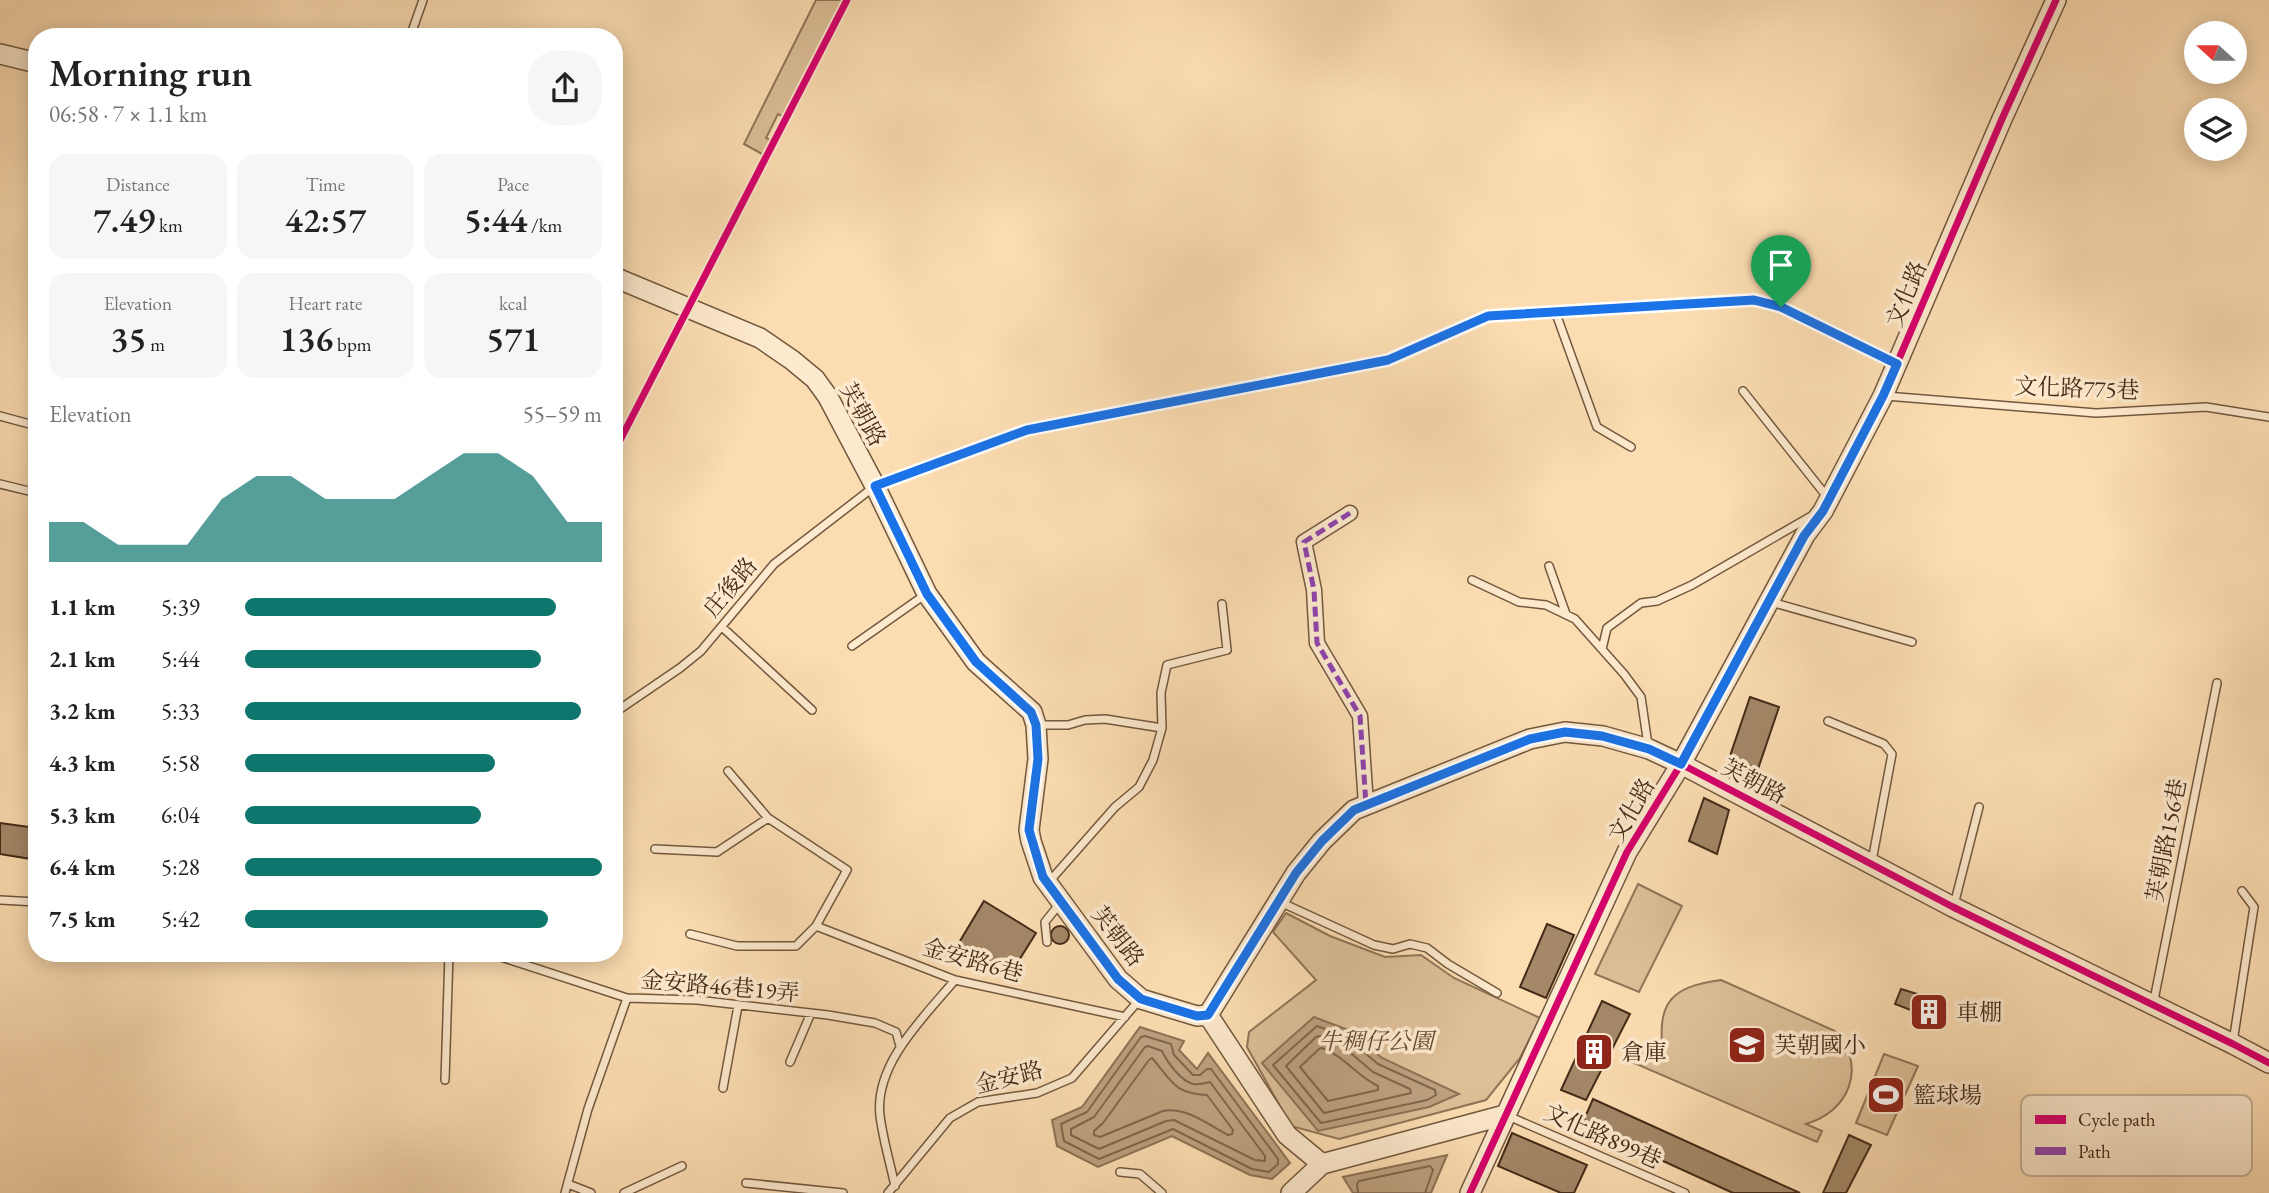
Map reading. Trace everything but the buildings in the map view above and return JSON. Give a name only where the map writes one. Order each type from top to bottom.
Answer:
[{"type":"street","name":"文化路","points":[[1470,1193],[1628,852],[1681,764],[1804,536],[1826,505],[1883,396],[2056,0]]},
{"type":"street","points":[[0,54],[28,61]]},
{"type":"street","name":"芙朝路","points":[[623,281],[760,338],[815,379],[828,397],[927,594],[976,662],[1031,712],[1036,725],[1038,759],[1029,830],[1043,877],[1118,979],[1141,999],[1197,1016],[1208,1015],[1296,873],[1322,841],[1354,810],[1530,739],[1565,732],[1602,736],[1649,749],[1681,764],[1953,907],[2269,1063]]},
{"type":"street","points":[[1350,513],[1304,542],[1314,590],[1317,643],[1360,716],[1366,806]]},
{"type":"street","points":[[1208,1015],[1287,1135],[1322,1164]]},
{"type":"street","points":[[1291,1193],[1322,1164],[1505,1115]]},
{"type":"lane","points":[[413,28],[423,0]]},
{"type":"lane","name":"庄後路","points":[[623,704],[680,668],[701,651],[774,565],[875,486],[1027,430],[1388,360],[1488,316],[1754,300],[1781,307],[1897,364]]},
{"type":"lane","points":[[1555,311],[1597,427],[1632,447]]},
{"type":"lane","points":[[1602,649],[1607,628],[1641,603],[1657,601],[1692,585],[1826,505],[1744,391]]},
{"type":"lane","name":"文化路775巷","points":[[1883,396],[2096,412],[2206,407],[2269,417]]},
{"type":"lane","points":[[0,416],[28,424]]},
{"type":"lane","points":[[0,484],[28,491]]},
{"type":"lane","points":[[1549,566],[1566,614]]},
{"type":"lane","points":[[1472,580],[1519,602],[1546,605],[1575,619],[1641,697],[1649,749]]},
{"type":"lane","points":[[852,646],[927,594]]},
{"type":"lane","points":[[1770,602],[1912,642]]},
{"type":"lane","points":[[1048,883],[1115,807],[1139,787],[1153,760],[1162,728],[1161,693],[1167,665],[1227,650],[1222,604]]},
{"type":"lane","points":[[722,626],[812,710]]},
{"type":"lane","name":"芙朝路156巷","points":[[2153,1006],[2217,683]]},
{"type":"lane","points":[[1036,725],[1068,725],[1085,720],[1105,719],[1162,728]]},
{"type":"lane","points":[[1828,721],[1884,744],[1892,754],[1872,865]]},
{"type":"lane","points":[[690,934],[737,946],[796,946],[816,926],[846,870],[768,818],[729,771]]},
{"type":"lane","points":[[1953,907],[1979,807]]},
{"type":"lane","points":[[655,849],[717,852],[768,818]]},
{"type":"lane","points":[[2233,1044],[2254,907],[2242,891]]},
{"type":"lane","points":[[0,900],[28,902]]},
{"type":"lane","points":[[1047,942],[1045,922],[1061,902]]},
{"type":"lane","points":[[1280,902],[1374,945],[1393,949],[1410,944],[1427,948],[1448,964],[1497,993]]},
{"type":"lane","name":"金安路6巷","points":[[816,926],[955,980],[1125,1017]]},
{"type":"lane","points":[[445,1080],[449,962]]},
{"type":"lane","points":[[517,962],[627,998],[588,1109],[565,1193]]},
{"type":"lane","points":[[895,1186],[880,1113],[884,1080],[900,1046],[955,980]]},
{"type":"lane","name":"金安路46巷19弄","points":[[627,998],[697,1000],[874,1023],[896,1032],[900,1046]]},
{"type":"lane","name":"金安路","points":[[888,1193],[950,1118],[978,1102],[1037,1093],[1072,1078],[1141,999]]},
{"type":"lane","points":[[723,1088],[738,1006]]},
{"type":"lane","name":"金安路46巷19弄","points":[[790,1062],[811,1013]]},
{"type":"lane","name":"文化路899巷","points":[[1505,1115],[1685,1193]]},
{"type":"lane","points":[[624,1193],[682,1166]]},
{"type":"lane","points":[[1120,1172],[1140,1174],[1162,1193]]},
{"type":"lane","points":[[746,1183],[843,1193]]},
{"type":"lane","points":[[568,1184],[591,1193]]},
{"type":"green space","points":[[816,0],[843,0],[784,117],[778,114],[766,138],[772,141],[764,155],[744,144]]},
{"type":"green space","points":[[1638,884],[1682,906],[1639,992],[1595,974]]},
{"type":"green space","name":"牛稠仔公園","points":[[1286,913],[1330,936],[1385,957],[1421,955],[1454,978],[1540,1018],[1520,1058],[1486,1100],[1339,1139],[1291,1126],[1247,1047],[1249,1032],[1316,980],[1273,932]]},
{"type":"green space","points":[[1721,980],[1835,1031],[1845,1045],[1852,1073],[1843,1099],[1821,1118],[1806,1124],[1822,1131],[1817,1142],[1627,1060],[1634,1043],[1663,1055],[1662,1022],[1670,1001],[1689,987]]},
{"type":"green space","name":"籃球場","points":[[1884,1054],[1918,1066],[1887,1135],[1856,1123]]},
{"type":"water","points":[[1314,1017],[1348,1030],[1382,1058],[1459,1094],[1429,1107],[1318,1131],[1262,1063]]},
{"type":"water","points":[[1140,1027],[1184,1041],[1179,1050],[1197,1069],[1208,1053],[1290,1163],[1272,1179],[1250,1175],[1172,1136],[1098,1167],[1057,1146],[1052,1120],[1082,1107]]},
{"type":"water","points":[[1447,1155],[1431,1193],[1353,1193],[1343,1177]]},
{"type":"marked path","points":[[1350,513],[1304,542],[1314,590],[1317,643],[1360,716],[1366,805]]},
{"type":"cycle path","points":[[623,435],[847,0]]},
{"type":"cycle path","points":[[1470,1193],[1627,852],[1681,764],[1805,535],[1823,511],[1883,396],[2056,0]]},
{"type":"cycle path","points":[[1208,1015],[1296,873],[1322,841],[1354,810],[1530,739],[1565,732],[1603,736],[1649,749],[1681,764],[1953,907],[2269,1063]]},
{"type":"place","name":"車棚","points":[[1929,1012]]},
{"type":"place","name":"芙朝國小","points":[[1747,1045]]},
{"type":"place","name":"倉庫","points":[[1594,1052]]},
{"type":"place","name":"籃球場","points":[[1886,1095]]},
{"type":"route","points":[[1754,300],[1781,307],[1897,364],[1823,511],[1804,536],[1681,764],[1649,749],[1602,736],[1565,732],[1530,739],[1354,810],[1322,841],[1296,873],[1208,1015],[1197,1016],[1141,999],[1118,979],[1043,877],[1031,841],[1029,830],[1038,759],[1036,725],[1031,712],[976,662],[927,594],[875,486],[1027,430],[1388,360],[1488,316],[1754,300]]}]
